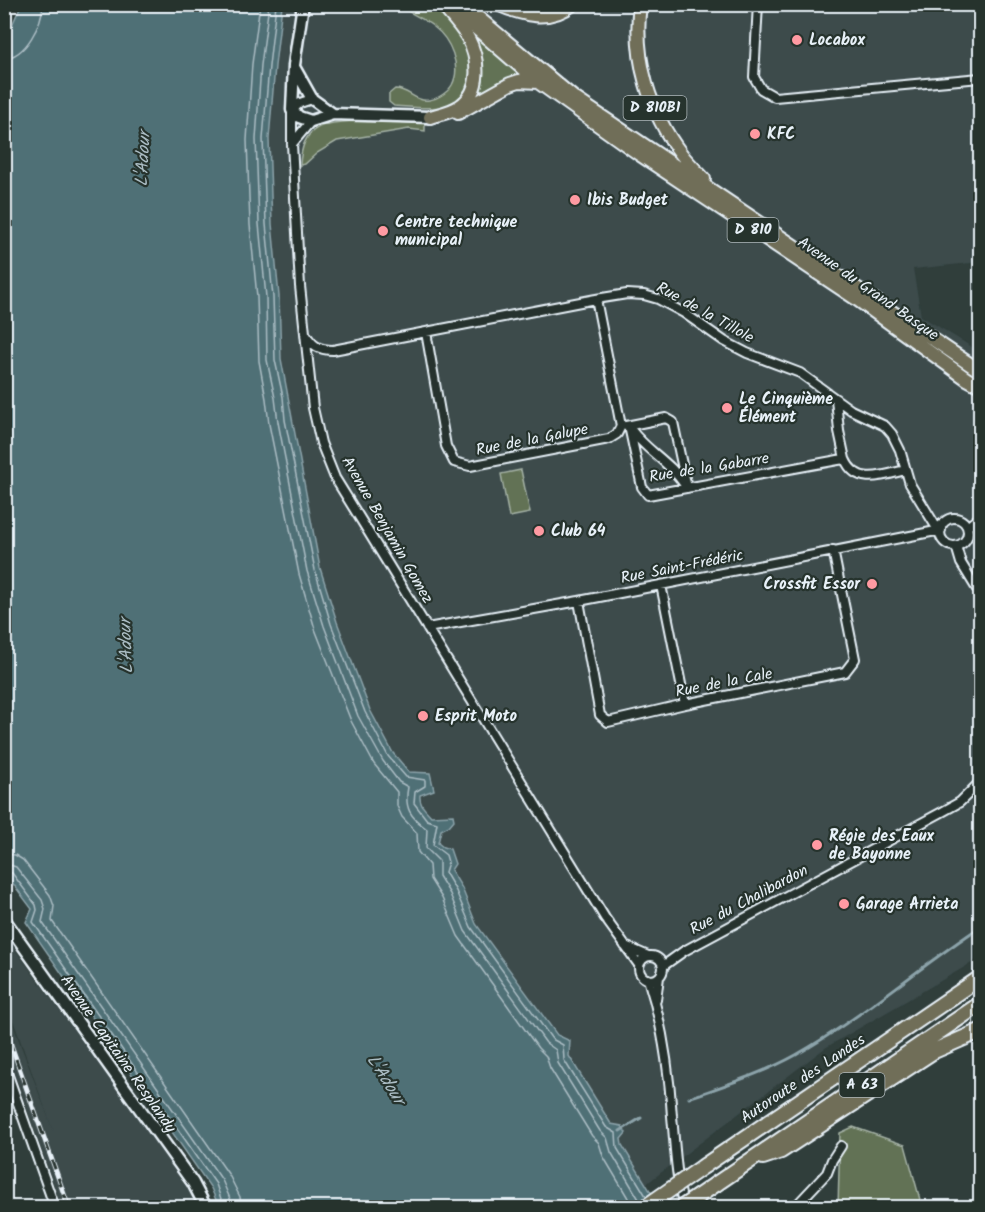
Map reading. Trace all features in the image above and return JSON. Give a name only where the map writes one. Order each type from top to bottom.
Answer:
[{"type":"highway","points":[[826,1083],[910,1024],[981,970]]},
{"type":"highway","name":"Autoroute des Landes","points":[[644,1208],[981,978]]},
{"type":"highway","name":"A 63","points":[[683,1208],[981,1004]]},
{"type":"highway","points":[[750,1160],[781,1152],[934,1051],[981,1031]]},
{"type":"main road","name":"Avenue Benjamin Gomez","points":[[292,110],[294,65],[303,4]]},
{"type":"main road","points":[[430,117],[460,106],[472,93],[477,80],[476,64],[468,39],[441,4]]},
{"type":"main road","name":"Avenue du Grand Basque","points":[[448,4],[538,82],[639,154],[855,298],[967,379],[981,386]]},
{"type":"main road","name":"Avenue du Grand Basque","points":[[462,4],[574,98],[981,371]]},
{"type":"main road","points":[[496,4],[530,16],[543,16],[555,14],[573,4]]},
{"type":"main road","name":"D 810B1","points":[[640,4],[637,29],[638,51],[642,72],[657,114],[683,156],[717,193]]},
{"type":"main road","points":[[294,65],[312,99],[333,114]]},
{"type":"main road","points":[[292,110],[298,117],[310,121],[333,114],[430,117],[456,114],[519,81],[538,82]]},
{"type":"main road","name":"Avenue Capitaine Resplandy","points":[[4,919],[193,1183],[207,1208]]},
{"type":"street","points":[[758,4],[754,77],[761,89],[775,97],[981,78]]},
{"type":"street","points":[[292,110],[300,103],[312,99]]},
{"type":"street","name":"Avenue Benjamin Gomez","points":[[292,110],[292,144],[305,332],[313,408],[317,429],[335,478],[623,945],[639,965]]},
{"type":"street","points":[[292,144],[310,121]]},
{"type":"street","name":"Rue de la Tillole","points":[[305,332],[314,345],[321,350],[333,350],[627,294],[658,299],[747,353],[800,373],[851,410],[885,426],[900,450],[910,484],[935,525],[941,529]]},
{"type":"street","points":[[596,299],[625,426],[678,474],[687,488]]},
{"type":"street","name":"Rue de la Galupe","points":[[426,332],[446,446],[454,462],[470,466],[609,439],[625,426],[666,418],[673,422],[687,488]]},
{"type":"street","points":[[836,399],[839,431],[850,471],[861,477],[905,470]]},
{"type":"street","name":"Rue de la Gabarre","points":[[625,426],[642,487],[648,495],[845,459]]},
{"type":"street","points":[[926,511],[948,520],[961,520],[967,527],[966,539],[956,546],[946,544],[940,535],[941,529],[948,520]]},
{"type":"street","points":[[967,527],[981,517]]},
{"type":"street","name":"Rue Saint-Frédéric","points":[[428,628],[579,601],[941,529]]},
{"type":"street","points":[[956,546],[961,563],[981,594]]},
{"type":"street","name":"Rue de la Cale","points":[[579,601],[600,715],[608,722],[845,672],[855,659],[833,550]]},
{"type":"street","points":[[661,585],[685,704]]},
{"type":"street","name":"Rue du Chalibardon","points":[[661,962],[960,802],[981,782]]},
{"type":"street","points":[[623,945],[661,962],[656,1004]]},
{"type":"street","points":[[648,956],[639,965],[640,971],[648,979],[656,1004],[671,1098],[676,1167],[683,1208]]},
{"type":"street","points":[[648,979],[659,977]]},
{"type":"street","points":[[4,1064],[55,1208]]},
{"type":"street","points":[[795,1208],[827,1173],[832,1160],[842,1146]]},
{"type":"shaded area","points":[[282,5],[980,5],[980,262],[913,269],[921,316],[980,352],[980,958],[825,1048],[646,1184],[569,1056],[570,1041],[557,1035],[476,924],[443,847],[438,843],[441,830],[454,820],[453,815],[431,816],[419,801],[420,795],[409,772],[393,753],[370,710],[337,622],[320,568],[281,359],[269,139]]},
{"type":"shaded area","points":[[6,937],[176,1171],[198,1207],[62,1207],[5,1046],[5,1004],[54,1133],[5,998],[4,938]]},
{"type":"green space","points":[[422,3],[435,6],[456,29],[468,56],[470,67],[469,87],[458,102],[445,107],[427,108],[394,106],[389,102],[389,94],[395,89],[424,100],[439,97],[452,85],[456,70],[453,53],[440,32],[398,5]]},
{"type":"green space","points":[[472,34],[521,76],[477,99]]},
{"type":"green space","points":[[356,121],[425,123],[425,131],[409,129],[337,141],[317,153],[305,164],[300,165],[305,142],[316,129],[333,123]]},
{"type":"green space","points":[[521,470],[530,513],[509,517],[501,474]]},
{"type":"green space","points":[[853,1127],[905,1145],[922,1207],[838,1208],[840,1133]]},
{"type":"water","name":"L'Adour","points":[[21,5],[282,5],[269,139],[281,359],[320,568],[337,622],[370,710],[393,753],[409,772],[430,773],[434,790],[420,795],[420,802],[431,816],[453,815],[454,820],[441,830],[438,843],[450,849],[455,864],[451,870],[462,888],[476,924],[557,1035],[570,1041],[569,1056],[611,1124],[622,1126],[626,1133],[621,1139],[622,1145],[660,1207],[219,1207],[211,1188],[26,922],[32,909],[5,873],[5,41]]},
{"type":"waterway","points":[[689,1098],[757,1074],[820,1041],[980,927]]},
{"type":"waterway","points":[[620,1131],[641,1118]]},
{"type":"railway","points":[[4,1025],[69,1208]]},
{"type":"place","name":"Locabox","points":[[797,40]]},
{"type":"place","name":"KFC","points":[[755,134]]},
{"type":"place","name":"Ibis Budget","points":[[575,200]]},
{"type":"place","name":"Centre technique municipal","points":[[383,231]]},
{"type":"place","name":"Le Cinquième Élément","points":[[727,408]]},
{"type":"place","name":"Club 64","points":[[539,531]]},
{"type":"place","name":"Crossfit Essor","points":[[872,584]]},
{"type":"place","name":"Esprit Moto","points":[[423,716]]},
{"type":"place","name":"Régie des Eaux de Bayonne","points":[[817,845]]},
{"type":"place","name":"Garage Arrieta","points":[[844,904]]}]
